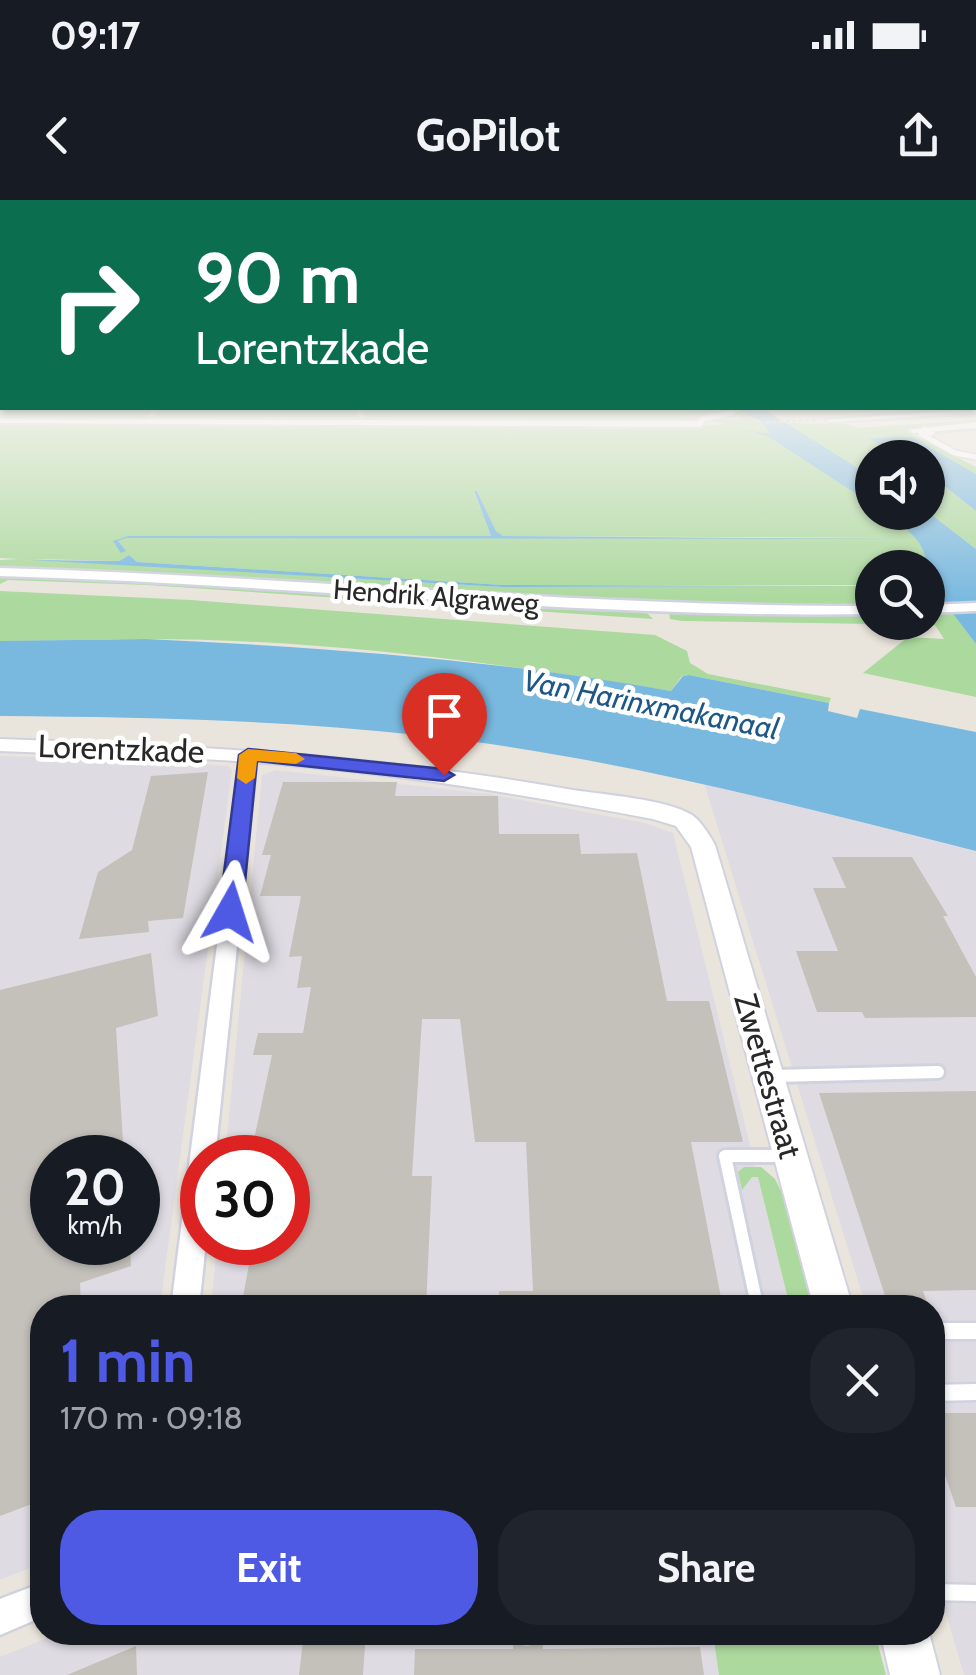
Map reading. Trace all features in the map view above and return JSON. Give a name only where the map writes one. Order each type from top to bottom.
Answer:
[{"type":"street","name":"Hendrik Algraweg","points":[[0,572],[150,577],[638,608],[855,610]]},
{"type":"street","points":[[945,608],[976,607]]},
{"type":"street","name":"Lorentzkade","points":[[0,744],[248,755],[444,775],[657,812],[684,821],[703,845]]},
{"type":"street","points":[[186,1295],[248,755]]},
{"type":"street","name":"Zwettestraat","points":[[703,845],[830,1295]]},
{"type":"street","points":[[0,1617],[30,1605]]},
{"type":"street","points":[[907,1645],[914,1675]]},
{"type":"lane","points":[[768,1076],[938,1072]]},
{"type":"lane","points":[[755,1295],[725,1156],[791,1156]]},
{"type":"lane","points":[[945,1331],[976,1330]]},
{"type":"lane","points":[[945,1393],[976,1392]]},
{"type":"lane","points":[[945,1592],[976,1593]]},
{"type":"shaded area","points":[[0,756],[228,766],[232,770],[183,1135],[180,1135],[162,1295],[30,1295],[30,1568],[0,1580]]},
{"type":"shaded area","points":[[276,770],[489,794],[645,823],[673,833],[787,1295],[212,1295],[215,1265],[310,1265],[310,1135],[227,1135],[262,775]]},
{"type":"shaded area","points":[[704,783],[976,851],[976,1675],[964,1675],[945,1610],[945,1295],[862,1295]]},
{"type":"shaded area","points":[[30,1645],[854,1645],[861,1675],[0,1675],[0,1657]]},
{"type":"green space","points":[[0,462],[811,462],[855,492],[855,530],[910,530],[923,550],[855,550],[855,585],[503,585],[137,562],[129,555],[119,561],[32,559],[503,587],[855,586],[855,607],[654,603],[0,569],[0,560],[18,559],[0,558]],"holes":[[[477,491],[496,531],[503,536],[900,538],[127,538],[118,541],[125,551],[121,552],[114,541],[128,536],[491,536],[474,492]]]},
{"type":"green space","points":[[955,462],[966,462],[976,467],[976,474]]},
{"type":"green space","points":[[945,486],[976,511],[976,549],[945,525]]},
{"type":"green space","points":[[0,575],[251,587],[511,608],[646,612],[653,619],[147,585],[8,580],[0,584]]},
{"type":"green space","points":[[0,591],[191,600],[655,635],[687,651],[690,663],[708,674],[831,698],[829,703],[689,675],[682,676],[671,691],[475,662],[278,643],[146,639],[0,641]]},
{"type":"green space","points":[[669,612],[855,613],[855,624],[670,619]]},
{"type":"green space","points":[[945,613],[954,614],[976,644],[976,697],[863,673],[904,640],[945,640]]},
{"type":"green space","points":[[744,1167],[761,1167],[775,1179],[809,1295],[787,1295],[758,1177],[752,1177],[742,1190],[738,1172]]},
{"type":"green space","points":[[715,1645],[878,1645],[886,1675],[719,1675]]},
{"type":"water","points":[[807,462],[848,462],[855,466],[855,493]]},
{"type":"water","points":[[945,462],[955,462],[976,474],[976,511],[945,486]]},
{"type":"water","points":[[474,491],[496,531],[503,536],[901,539],[127,538],[118,541],[126,551],[121,553],[113,541],[128,536],[491,536]]},
{"type":"water","points":[[945,525],[976,549],[976,644],[945,603],[945,550],[923,550],[907,530],[945,530]]},
{"type":"water","points":[[129,555],[137,562],[503,585],[855,586],[503,587],[31,560],[119,561]]},
{"type":"water","name":"Van Harinxmakanaal","points":[[146,639],[409,656],[671,691],[683,676],[689,675],[829,703],[828,711],[857,718],[860,709],[976,732],[976,851],[699,783],[489,744],[262,723],[0,716],[0,641]]},
{"type":"building","points":[[208,772],[183,918],[148,921],[149,932],[79,939],[98,872],[132,850],[151,776]]},
{"type":"building","points":[[283,782],[397,782],[395,796],[498,796],[499,834],[579,834],[581,854],[637,853],[667,1001],[709,1001],[743,1142],[691,1142],[720,1295],[499,1295],[499,1291],[533,1291],[526,1142],[475,1142],[460,1019],[422,1019],[412,1176],[432,1176],[427,1295],[243,1295],[249,1265],[310,1265],[310,1135],[255,1135],[272,1055],[253,1055],[258,1033],[303,1033],[311,987],[297,988],[302,956],[289,957],[301,896],[260,896],[271,855],[262,855]]},
{"type":"building","points":[[832,857],[912,857],[948,916],[943,916],[976,977],[976,1017],[865,1018],[862,1012],[817,1012],[796,951],[838,951],[813,888],[846,888]]},
{"type":"building","points":[[151,953],[158,1016],[116,1028],[123,1135],[30,1135],[30,1265],[131,1266],[80,1283],[80,1295],[30,1295],[30,1505],[0,1516],[0,990]]},
{"type":"building","points":[[976,1091],[976,1290],[885,1295],[819,1093]]},
{"type":"building","points":[[945,1413],[976,1413],[976,1507],[956,1507],[945,1475]]},
{"type":"building","points":[[302,1645],[365,1645],[363,1675],[299,1675]]},
{"type":"building","points":[[136,1646],[137,1675],[67,1675]]},
{"type":"building","points":[[700,1647],[704,1675],[414,1675],[415,1649]]},
{"type":"slow traffic","points":[[246,778],[248,755],[296,759]]},
{"type":"route","points":[[230,912],[248,755],[444,775]]}]
